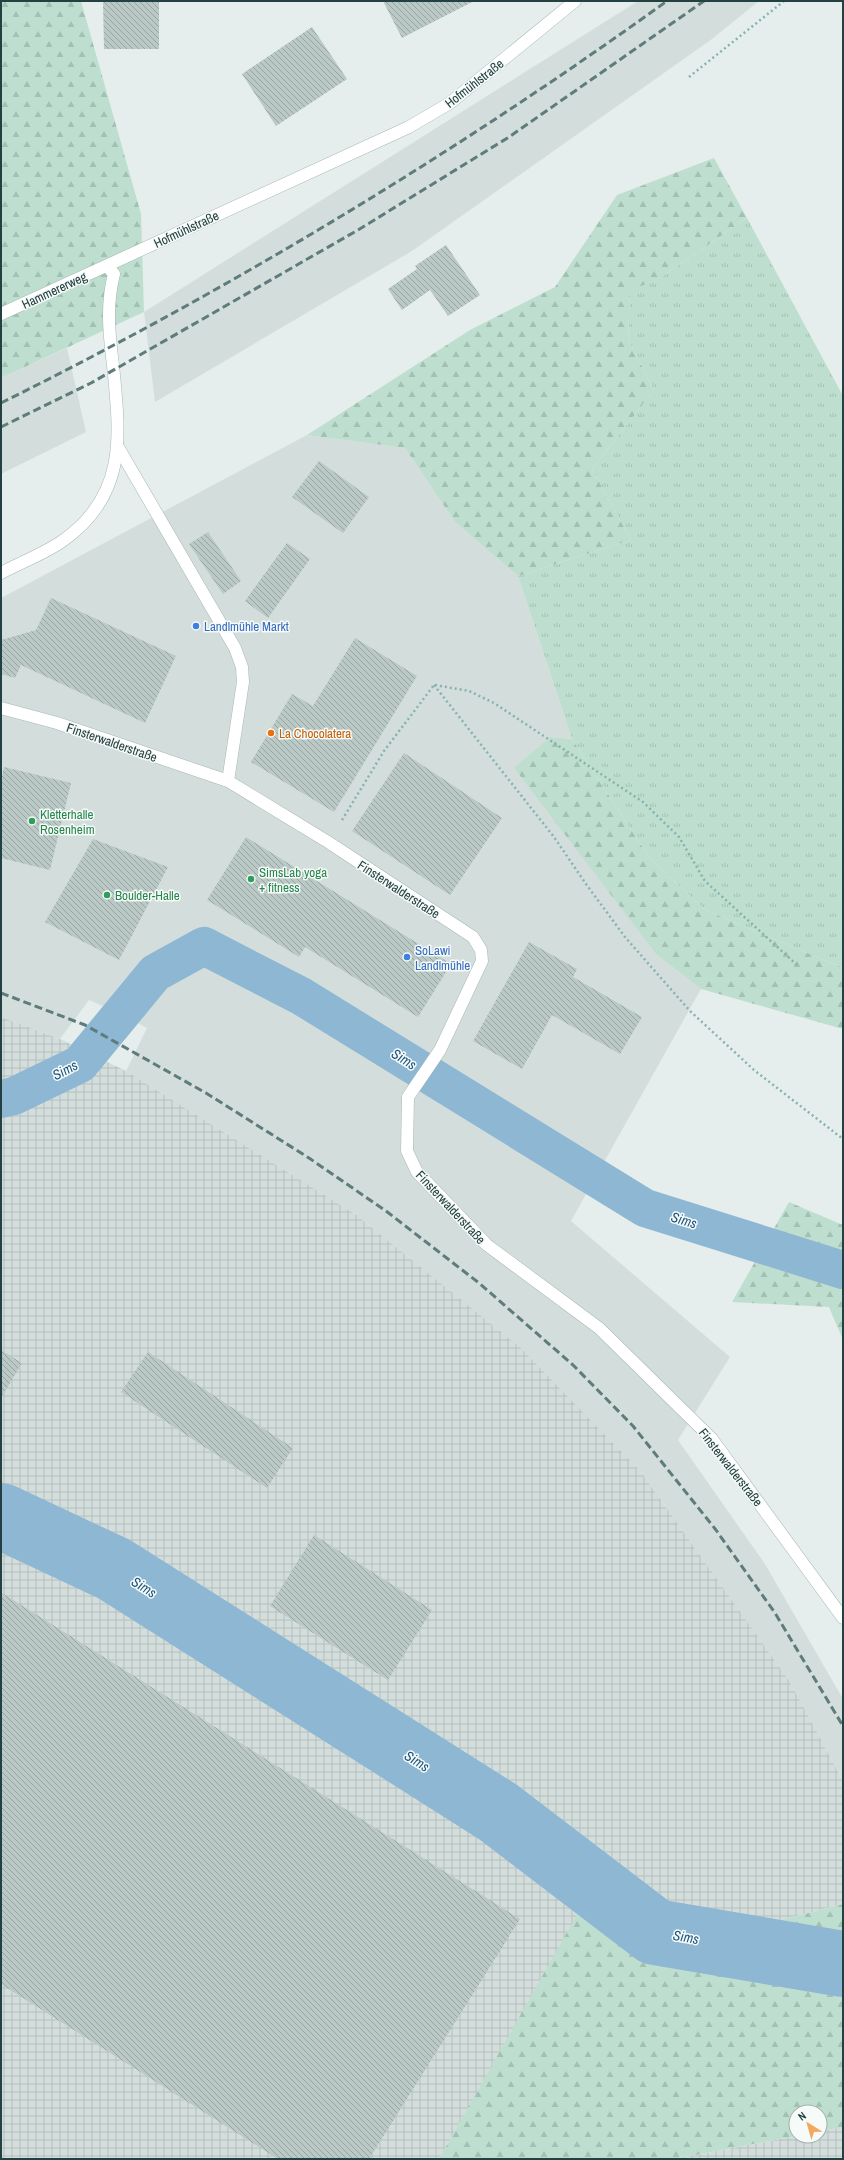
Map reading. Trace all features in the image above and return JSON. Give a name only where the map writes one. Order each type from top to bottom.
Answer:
[{"type":"street","name":"Hofmühlstraße","points":[[107,266],[409,127],[450,102],[576,1]]},
{"type":"street","name":"Hammererweg","points":[[1,314],[107,266]]},
{"type":"street","points":[[1,573],[60,542],[89,518],[107,492],[115,468],[118,447],[116,400],[108,312],[109,291],[114,274],[107,266]]},
{"type":"street","points":[[118,447],[235,648],[242,667],[243,682],[228,781]]},
{"type":"street","name":"Finsterwalderstraße","points":[[1,708],[57,723],[228,781],[328,842],[473,937],[481,950],[482,962],[440,1050],[408,1097],[407,1151],[417,1172],[487,1245],[599,1328],[712,1439],[843,1618]]},
{"type":"path","points":[[689,77],[784,1]]},
{"type":"path","points":[[328,842],[384,751],[434,685]]},
{"type":"path","points":[[434,685],[469,691],[494,702],[643,802],[679,837],[705,881],[797,965]]},
{"type":"path","points":[[434,685],[554,837],[625,937],[690,1011],[754,1070],[843,1139]]},
{"type":"shaded area","points":[[638,1],[759,1],[712,39],[412,251],[155,402],[144,312]]},
{"type":"shaded area","points":[[67,348],[86,432],[1,474],[1,378]]},
{"type":"shaded area","points":[[307,435],[405,448],[455,522],[518,576],[572,739],[550,737],[657,955],[701,989],[571,1221],[730,1357],[678,1440],[765,1564],[843,1699],[843,1781],[790,1682],[641,1472],[521,1348],[355,1214],[126,1071],[147,1028],[127,1017],[89,1000],[60,1039],[1,1017],[1,598]]},
{"type":"shaded area","points":[[1,1017],[60,1039],[126,1071],[355,1214],[521,1348],[641,1472],[790,1682],[843,1781],[843,1904],[773,1922],[580,1912],[439,2159],[1,2159]]},
{"type":"shaded area","points":[[843,2127],[843,2159],[674,2159],[788,2138],[788,2144],[828,2144],[828,2130]]},
{"type":"green space","points":[[1,1],[81,1],[141,214],[144,312],[1,378]]},
{"type":"green space","points":[[714,158],[747,218],[657,280],[630,290],[628,339],[654,390],[592,469],[631,540],[518,576],[455,522],[405,448],[307,435],[470,330],[555,287],[617,195]]},
{"type":"green space","points":[[747,218],[843,396],[843,968],[705,910],[649,857],[572,739],[518,576],[631,540],[592,469],[654,390],[628,339],[630,289],[657,280]]},
{"type":"green space","points":[[550,737],[572,739],[649,857],[705,910],[843,968],[843,1029],[701,989],[657,955],[514,768]]},
{"type":"green space","points":[[789,1202],[843,1225],[843,1340],[829,1307],[732,1302]]},
{"type":"green space","points":[[843,1904],[843,2127],[828,2130],[828,2104],[788,2104],[788,2138],[674,2159],[439,2159],[579,1911],[773,1922]]},
{"type":"building","points":[[103,1],[159,1],[159,49],[104,49]]},
{"type":"building","points":[[383,1],[474,1],[402,38]]},
{"type":"building","points":[[312,27],[347,79],[276,126],[242,74]]},
{"type":"building","points":[[446,245],[480,295],[448,316],[430,290],[402,310],[388,289],[417,269],[415,266]]},
{"type":"building","points":[[319,461],[369,497],[343,533],[292,497]]},
{"type":"building","points":[[208,532],[241,581],[223,594],[189,544]]},
{"type":"building","points":[[287,543],[310,559],[268,618],[245,601]]},
{"type":"building","points":[[51,598],[176,656],[145,723],[21,665],[15,678],[1,674],[1,640],[36,630]]},
{"type":"building","points":[[355,638],[417,676],[334,812],[251,762],[292,694],[313,706]]},
{"type":"building","points":[[404,753],[502,818],[450,895],[352,831]]},
{"type":"building","name":"Kletterhalle Rosenheim","points":[[4,767],[71,783],[50,870],[1,858],[1,781]]},
{"type":"building","points":[[246,837],[451,964],[418,1017],[305,947],[299,957],[207,900]]},
{"type":"building","name":"Boulder-Halle","points":[[93,839],[168,867],[119,960],[45,922]]},
{"type":"building","points":[[529,942],[577,969],[573,977],[642,1017],[620,1054],[552,1015],[522,1069],[473,1041]]},
{"type":"building","points":[[1,1350],[22,1363],[1,1398]]},
{"type":"building","points":[[148,1352],[293,1448],[267,1488],[121,1392]]},
{"type":"building","points":[[314,1535],[432,1610],[388,1680],[270,1606]]},
{"type":"building","points":[[2,1593],[520,1919],[369,2159],[278,2159],[1,1984]]},
{"type":"waterway","name":"Sims","points":[[1,1099],[14,1096],[80,1064],[155,973],[204,946],[301,996],[645,1208],[843,1270]]},
{"type":"waterway","name":"Sims","points":[[1,1516],[114,1569],[498,1812],[655,1932],[843,1964]]},
{"type":"railway","points":[[1,403],[88,359],[173,313],[342,216],[507,111],[588,57],[667,1]]},
{"type":"railway","points":[[1,427],[91,383],[358,230],[509,137],[704,1]]},
{"type":"railway","points":[[1,993],[85,1025],[206,1093],[309,1158],[386,1211],[479,1283],[573,1365],[633,1426],[716,1530],[775,1613],[843,1726]]},
{"type":"place","name":"Landlmühle Markt","points":[[196,626]]},
{"type":"place","name":"La Chocolatera","points":[[271,733]]},
{"type":"place","name":"Kletterhalle Rosenheim","points":[[32,821]]},
{"type":"place","name":"SimsLab yoga + fitness","points":[[251,879]]},
{"type":"place","name":"Boulder-Halle","points":[[107,895]]},
{"type":"place","name":"SoLawi Landlmühle","points":[[407,957]]}]
